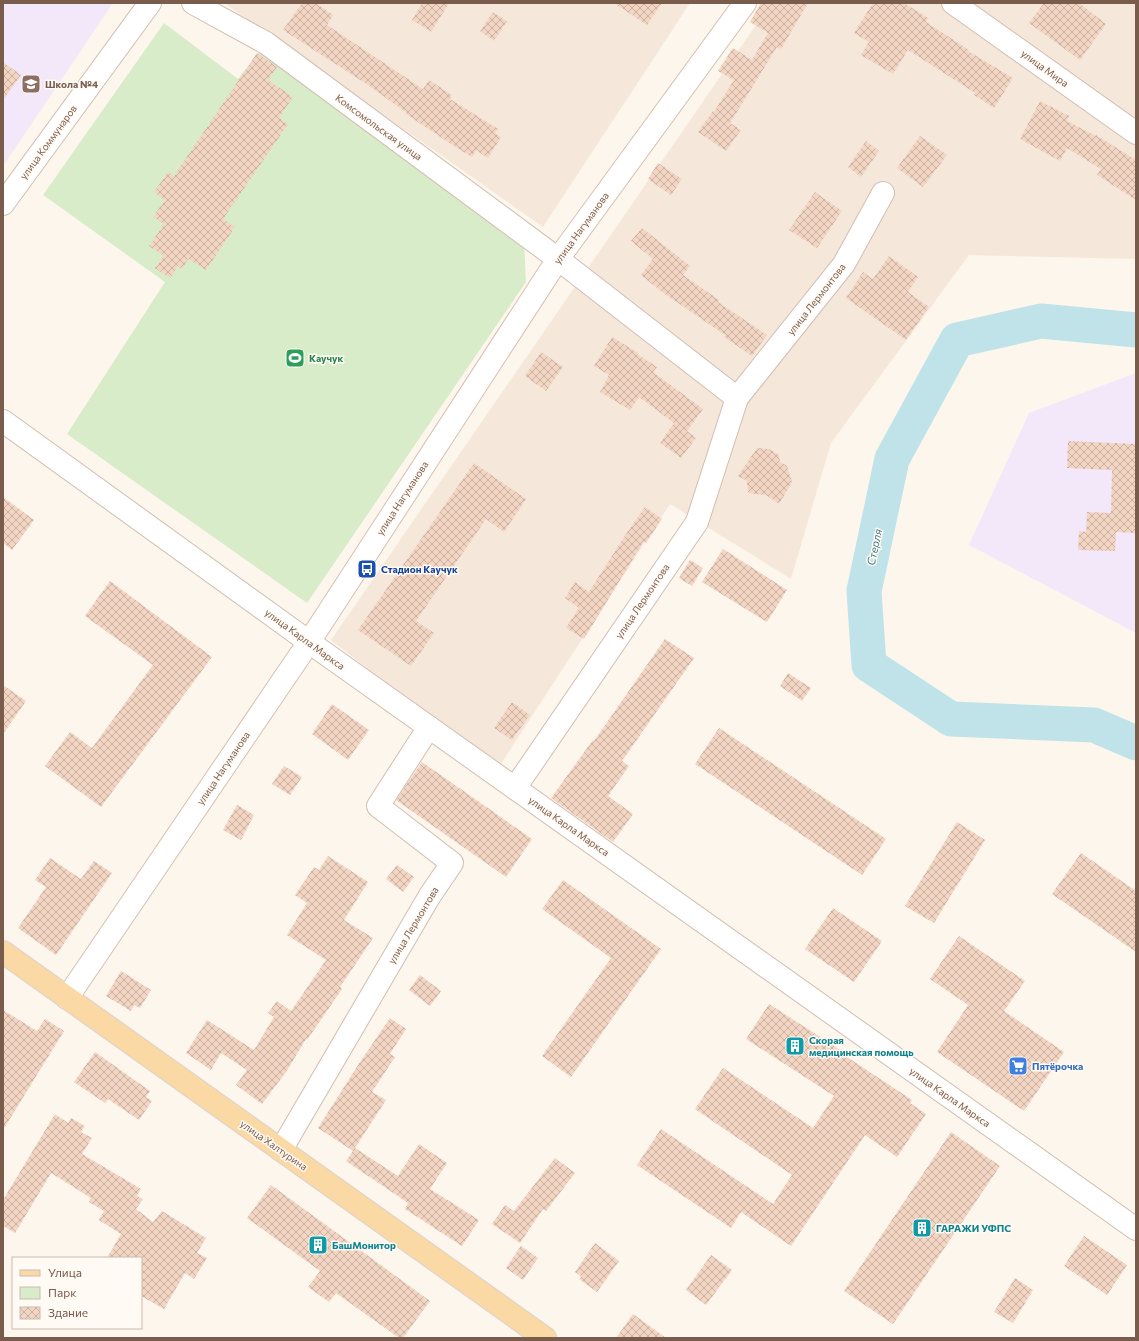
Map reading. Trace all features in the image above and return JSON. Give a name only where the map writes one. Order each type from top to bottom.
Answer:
[{"type":"main road","name":"улица Халтурина","points":[[3,952],[545,1338]]},
{"type":"street","name":"улица Коммунаров","points":[[3,204],[150,3]]},
{"type":"street","name":"Комсомольская улица","points":[[193,3],[266,43],[558,260]]},
{"type":"street","name":"улица Нагуманова","points":[[67,998],[309,642],[558,260],[745,3]]},
{"type":"street","name":"улица Мира","points":[[953,3],[1136,133]]},
{"type":"street","name":"улица Лермонтова","points":[[515,788],[697,522],[737,398],[844,264],[883,193]]},
{"type":"street","points":[[558,260],[737,398]]},
{"type":"street","name":"улица Карла Маркса","points":[[3,421],[309,642],[1136,1230]]},
{"type":"street","name":"улица Лермонтова","points":[[281,1150],[429,897],[452,863],[378,806],[429,727]]},
{"type":"shaded area","name":"Школа №4","points":[[3,3],[113,3],[3,166]]},
{"type":"shaded area","points":[[224,3],[690,3],[543,227]]},
{"type":"shaded area","points":[[771,3],[1136,3],[1136,259],[969,255],[831,443],[791,579],[670,504],[497,770],[331,640]]},
{"type":"shaded area","points":[[1136,373],[1136,633],[969,545],[1029,413]]},
{"type":"green space","name":"Каучук","points":[[164,23],[238,79],[260,51],[524,240],[526,282],[307,603],[67,434],[165,282],[43,195]]},
{"type":"building","points":[[302,3],[316,3],[333,15],[327,25],[423,89],[429,80],[452,95],[450,99],[498,129],[495,133],[501,137],[488,158],[476,150],[472,157],[457,148],[406,114],[407,113],[368,85],[283,30]]},
{"type":"building","points":[[422,3],[449,3],[431,32],[412,20]]},
{"type":"building","points":[[614,3],[662,3],[647,25]]},
{"type":"building","points":[[761,3],[808,3],[781,49],[777,47],[730,123],[741,130],[726,151],[698,132],[713,111],[714,112],[734,80],[718,71],[733,48],[752,60],[768,33],[750,22]]},
{"type":"building","points":[[873,3],[904,3],[928,18],[926,22],[969,50],[968,51],[1013,78],[994,108],[974,95],[975,93],[908,50],[893,74],[861,55],[869,42],[854,33]]},
{"type":"building","points":[[1044,3],[1079,3],[1106,24],[1080,60],[1029,23]]},
{"type":"building","points":[[493,12],[507,21],[494,41],[480,31]]},
{"type":"building","points":[[257,53],[277,67],[268,80],[293,97],[279,118],[288,124],[223,219],[235,227],[206,270],[188,259],[182,269],[178,266],[170,278],[155,268],[164,256],[149,246],[164,224],[153,217],[165,200],[154,192],[168,172],[174,176]]},
{"type":"building","points":[[3,62],[21,75],[3,100]]},
{"type":"building","points":[[1040,101],[1069,116],[1067,121],[1096,135],[1136,160],[1136,200],[1097,175],[1101,169],[1067,148],[1060,161],[1020,139]]},
{"type":"building","points":[[920,136],[947,155],[923,187],[897,168]]},
{"type":"building","points":[[866,141],[879,151],[861,177],[848,167]]},
{"type":"building","points":[[658,163],[682,179],[671,195],[648,179]]},
{"type":"building","points":[[815,192],[842,211],[817,248],[789,230]]},
{"type":"building","points":[[642,228],[690,266],[683,275],[719,300],[718,302],[767,335],[752,356],[724,337],[725,335],[662,292],[641,275],[653,259],[631,241]]},
{"type":"building","points":[[889,256],[918,277],[908,292],[929,307],[906,340],[846,298],[863,272],[873,279]]},
{"type":"building","points":[[612,337],[657,367],[653,372],[703,409],[687,431],[696,438],[681,458],[660,443],[674,423],[639,397],[630,410],[600,392],[609,375],[594,366]]},
{"type":"building","points":[[541,352],[563,367],[546,391],[525,376]]},
{"type":"building","points":[[1068,441],[1136,444],[1136,533],[1116,532],[1115,551],[1078,550],[1079,531],[1086,532],[1087,512],[1111,513],[1112,470],[1067,468]]},
{"type":"building","points":[[757,448],[769,449],[779,455],[780,462],[787,466],[792,482],[779,504],[766,495],[748,492],[747,481],[738,476]]},
{"type":"building","points":[[474,463],[526,499],[504,532],[486,519],[416,621],[434,633],[411,666],[358,630]]},
{"type":"building","points":[[3,497],[34,520],[12,550],[3,543]]},
{"type":"building","points":[[645,507],[662,519],[646,543],[644,541],[584,639],[566,628],[579,608],[565,598],[575,582],[589,592]]},
{"type":"building","points":[[723,549],[787,590],[767,622],[702,582]]},
{"type":"building","points":[[690,560],[703,568],[692,586],[679,578]]},
{"type":"building","points":[[110,581],[212,657],[101,807],[45,766],[70,732],[92,748],[153,665],[85,616]]},
{"type":"building","points":[[665,639],[694,658],[622,761],[629,766],[608,796],[633,814],[613,842],[551,798],[593,740],[594,741]]},
{"type":"building","points":[[788,673],[811,688],[802,701],[780,686]]},
{"type":"building","points":[[3,685],[26,701],[3,734]]},
{"type":"building","points":[[512,702],[530,715],[512,740],[494,728]]},
{"type":"building","points":[[332,704],[369,730],[348,760],[312,734]]},
{"type":"building","points":[[719,728],[886,839],[862,875],[695,764]]},
{"type":"building","points":[[422,762],[532,839],[506,877],[396,800]]},
{"type":"building","points":[[284,766],[302,777],[290,795],[272,784]]},
{"type":"building","points":[[237,805],[254,815],[241,840],[223,830]]},
{"type":"building","points":[[957,822],[985,840],[934,923],[905,906]]},
{"type":"building","points":[[1081,853],[1136,891],[1136,952],[1052,894]]},
{"type":"building","points":[[328,856],[368,882],[344,920],[373,938],[340,987],[342,989],[307,1040],[306,1039],[286,1072],[262,1104],[236,1085],[247,1070],[221,1053],[211,1070],[186,1053],[207,1020],[254,1050],[274,1017],[268,1013],[277,1001],[291,1011],[326,960],[287,935],[307,903],[295,895],[314,867],[319,870]]},
{"type":"building","points":[[50,858],[81,879],[94,861],[112,873],[56,955],[18,928],[46,887],[35,880]]},
{"type":"building","points":[[397,865],[414,877],[403,892],[386,879]]},
{"type":"building","points":[[563,880],[661,949],[571,1077],[542,1056],[611,958],[542,909]]},
{"type":"building","points":[[833,908],[882,941],[854,982],[805,949]]},
{"type":"building","points":[[959,936],[1025,981],[1004,1011],[1064,1052],[1024,1111],[937,1052],[968,1005],[930,979]]},
{"type":"building","points":[[121,971],[151,990],[140,1008],[134,1005],[131,1011],[106,996]]},
{"type":"building","points":[[420,975],[441,991],[430,1006],[409,990]]},
{"type":"building","points":[[769,1004],[845,1053],[844,1055],[912,1100],[910,1103],[926,1114],[897,1157],[865,1135],[791,1246],[741,1212],[731,1228],[637,1165],[661,1129],[773,1204],[792,1175],[695,1109],[723,1068],[813,1128],[834,1096],[746,1039]]},
{"type":"building","points":[[3,1010],[37,1031],[45,1019],[64,1031],[3,1130]]},
{"type":"building","points":[[390,1018],[406,1029],[390,1054],[395,1057],[372,1092],[386,1100],[355,1148],[398,1176],[419,1144],[447,1163],[430,1189],[479,1220],[462,1246],[405,1209],[408,1203],[346,1161],[353,1151],[318,1128]]},
{"type":"building","points":[[95,1052],[150,1091],[146,1097],[152,1101],[139,1120],[108,1099],[105,1103],[74,1082]]},
{"type":"building","points":[[55,1114],[68,1123],[71,1118],[85,1126],[81,1132],[92,1138],[82,1154],[141,1189],[137,1196],[143,1199],[136,1209],[153,1222],[162,1211],[206,1238],[197,1253],[207,1258],[194,1279],[185,1273],[164,1309],[142,1297],[142,1257],[108,1257],[121,1234],[99,1220],[104,1211],[89,1202],[91,1198],[51,1173],[15,1233],[3,1226],[3,1200]]},
{"type":"building","name":"ГАРАЖИ УФПС","points":[[951,1132],[1000,1166],[893,1324],[844,1291]]},
{"type":"building","points":[[555,1158],[575,1173],[546,1211],[543,1209],[520,1243],[492,1224],[505,1205],[514,1211]]},
{"type":"building","name":"БашМонитор","points":[[271,1185],[430,1301],[403,1338],[399,1338],[336,1293],[329,1302],[308,1287],[320,1271],[247,1218]]},
{"type":"building","points":[[1084,1236],[1127,1265],[1107,1295],[1064,1266]]},
{"type":"building","points":[[595,1243],[619,1261],[597,1292],[579,1279],[581,1276],[575,1272]]},
{"type":"building","points":[[521,1246],[538,1258],[523,1280],[506,1268]]},
{"type":"building","points":[[711,1255],[732,1270],[706,1305],[686,1290]]},
{"type":"building","points":[[1015,1278],[1033,1290],[1013,1323],[994,1312]]},
{"type":"building","points":[[633,1314],[666,1338],[616,1338]]},
{"type":"waterway","name":"Стерля","points":[[1136,330],[1041,321],[957,340],[892,459],[864,591],[869,665],[951,719],[1094,725],[1136,743]]},
{"type":"place","name":"Школа №4","points":[[31,84]]},
{"type":"place","name":"Каучук","points":[[295,358]]},
{"type":"place","name":"Стадион Каучук","points":[[367,569]]},
{"type":"place","name":"Скорая медицинская помощь","points":[[795,1046]]},
{"type":"place","name":"Пятёрочка","points":[[1018,1066]]},
{"type":"place","name":"ГАРАЖИ УФПС","points":[[922,1228]]},
{"type":"place","name":"БашМонитор","points":[[318,1245]]}]
